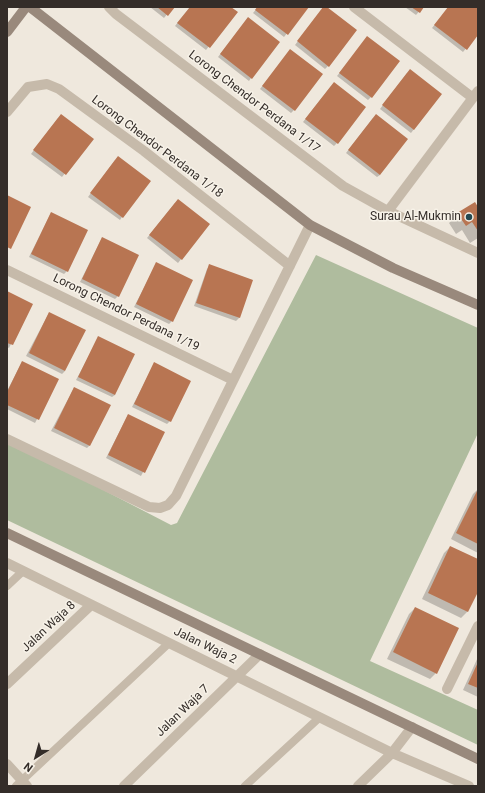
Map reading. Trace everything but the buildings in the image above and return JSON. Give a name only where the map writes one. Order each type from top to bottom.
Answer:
[{"type":"street","points":[[7,32],[26,7]]},
{"type":"street","points":[[30,7],[310,225],[393,268],[478,305]]},
{"type":"street","name":"Lorong Chendor Perdana 1/17","points":[[109,7],[116,14],[343,186],[388,211],[478,253]]},
{"type":"street","points":[[354,7],[475,95],[388,211]]},
{"type":"street","name":"Lorong Chendor Perdana 1/18","points":[[7,112],[28,87],[47,84],[59,88],[144,151],[290,266]]},
{"type":"street","points":[[7,439],[149,507],[160,508],[168,505],[176,496],[310,225]]},
{"type":"street","name":"Lorong Chendor Perdana 1/19","points":[[7,270],[233,380]]},
{"type":"street","points":[[7,533],[478,759]]},
{"type":"street","name":"Jalan Waja 2","points":[[7,564],[392,753],[469,786]]},
{"type":"street","name":"Jalan Waja 8","points":[[7,684],[91,605]]},
{"type":"street","points":[[447,689],[478,626]]},
{"type":"street","name":"Jalan Waja 7","points":[[124,786],[260,654]]},
{"type":"street","points":[[358,786],[392,753],[412,727]]},
{"type":"street","points":[[7,764],[22,784]]},
{"type":"lane","points":[[7,586],[23,571]]},
{"type":"lane","points":[[22,784],[169,643]]},
{"type":"lane","points":[[246,786],[320,717]]},
{"type":"green space","points":[[316,255],[478,328],[478,433],[370,661],[478,710],[478,745],[7,520],[7,440],[171,525],[177,523]]},
{"type":"place","name":"Surau Al-Mukmin","points":[[469,217]]}]
